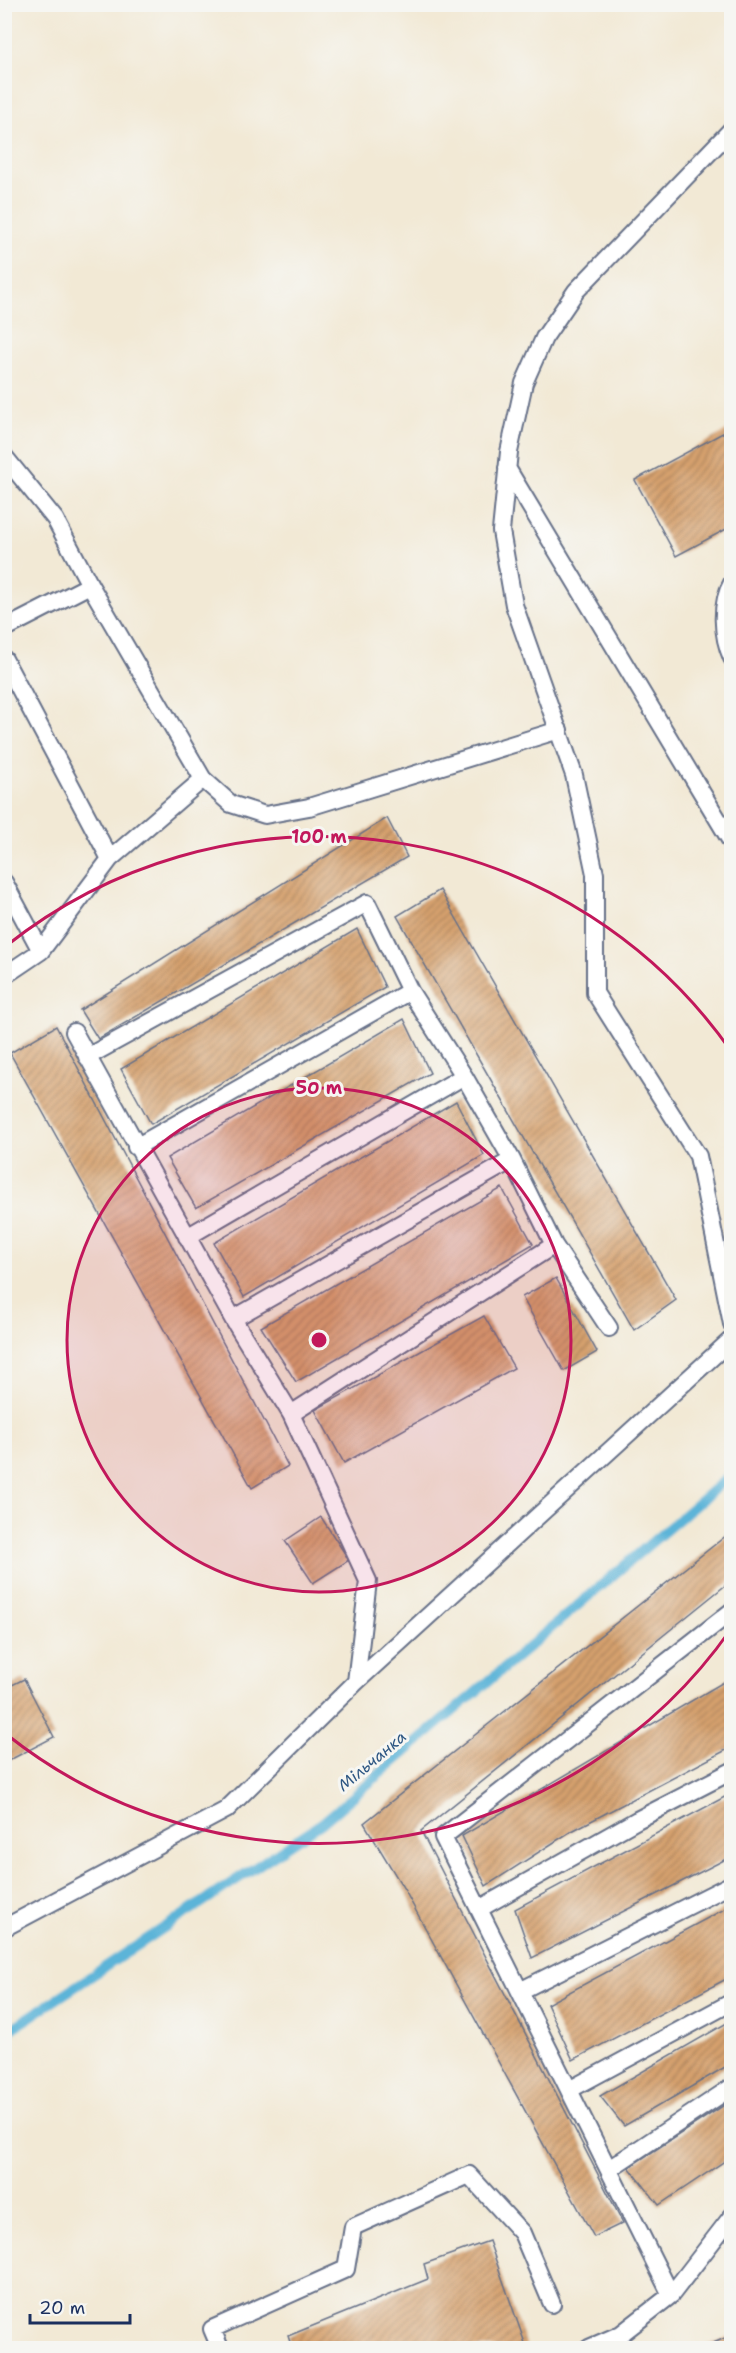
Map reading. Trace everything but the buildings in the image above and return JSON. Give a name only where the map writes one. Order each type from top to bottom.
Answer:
[{"type":"lane","points":[[732,129],[576,291],[544,338],[524,383],[507,468],[501,531],[514,605],[574,775],[595,874],[595,993],[698,1156],[732,1324]]},
{"type":"lane","points":[[4,456],[55,519],[90,585],[203,779],[231,804],[265,815],[309,807],[559,730]]},
{"type":"lane","points":[[507,468],[732,843]]},
{"type":"lane","points":[[732,583],[725,594],[723,622],[732,658]]},
{"type":"lane","points":[[4,629],[90,585]]},
{"type":"lane","points":[[4,659],[110,859]]},
{"type":"lane","points":[[4,976],[42,951],[110,859],[203,779]]},
{"type":"lane","points":[[4,882],[42,951]]},
{"type":"lane","points":[[87,1057],[367,903],[410,991],[464,1076],[512,1161],[554,1245],[609,1328]]},
{"type":"lane","points":[[136,1147],[410,991]]},
{"type":"lane","points":[[74,1032],[233,1319],[291,1414],[368,1581],[356,1682]]},
{"type":"lane","points":[[187,1237],[464,1076]]},
{"type":"lane","points":[[233,1319],[512,1161]]},
{"type":"lane","points":[[291,1414],[554,1245]]},
{"type":"lane","points":[[4,1928],[226,1810],[356,1682],[732,1339]]},
{"type":"lane","points":[[671,2295],[443,1837],[730,1615]]},
{"type":"lane","points":[[479,1909],[637,1820],[732,1771]]},
{"type":"lane","points":[[520,1991],[732,1884]]},
{"type":"lane","points":[[569,2090],[732,2002]]},
{"type":"lane","points":[[609,2169],[732,2087]]},
{"type":"lane","points":[[219,2349],[212,2329],[346,2269],[353,2228],[469,2175],[522,2233],[552,2304]]},
{"type":"lane","points":[[589,2349],[621,2334],[671,2295],[732,2216]]},
{"type":"waterway","name":"Мільчанка","points":[[4,2034],[322,1823],[732,1474]]}]
